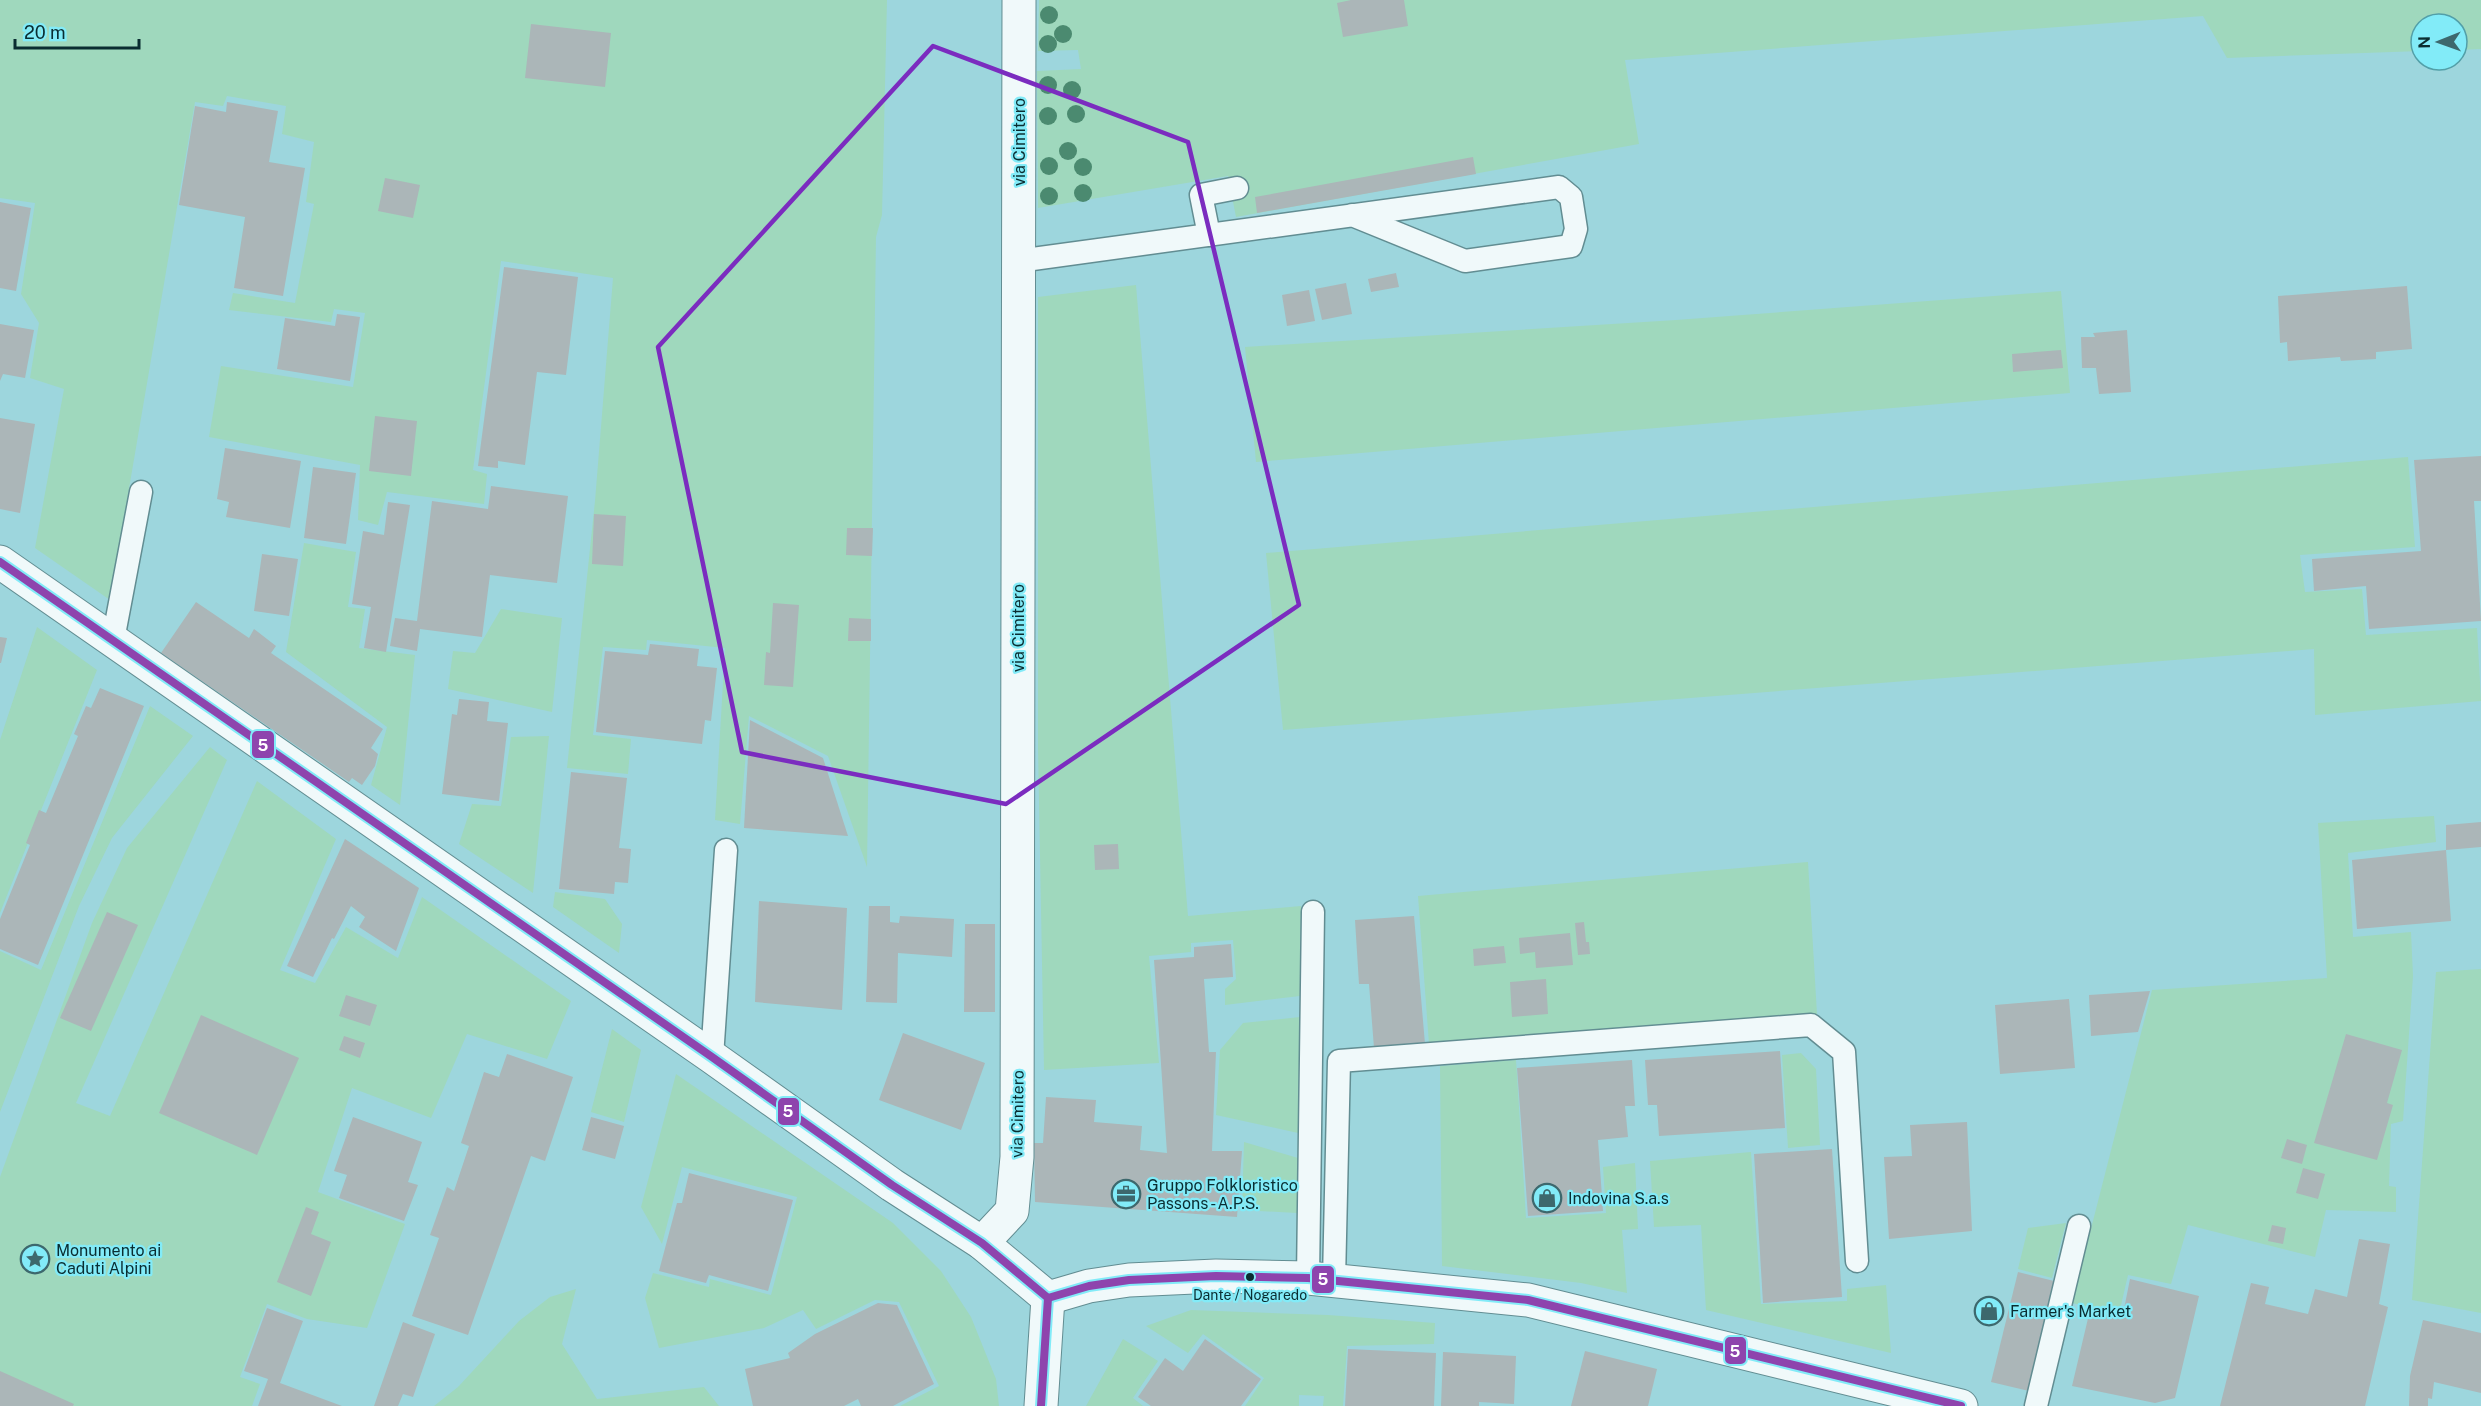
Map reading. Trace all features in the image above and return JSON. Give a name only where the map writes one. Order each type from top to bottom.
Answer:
[{"type":"street","name":"via Cimitero","points":[[982,1243],[1012,1211],[1017,1157],[1019,0]]},
{"type":"street","points":[[0,562],[712,1057],[892,1185],[982,1243],[1048,1298]]},
{"type":"street","points":[[1048,1298],[1089,1286],[1129,1280],[1216,1276],[1321,1279],[1528,1300],[1961,1406]]},
{"type":"street","points":[[1041,1406],[1048,1298]]},
{"type":"lane","points":[[1018,261],[1352,215],[1559,187],[1571,197],[1576,229],[1571,246],[1465,261],[1352,215]]},
{"type":"lane","points":[[1209,235],[1201,195],[1237,188]]},
{"type":"lane","points":[[113,640],[141,492]]},
{"type":"lane","points":[[712,1057],[726,850]]},
{"type":"lane","points":[[1313,912],[1321,1279]]},
{"type":"lane","points":[[1321,1279],[1339,1061],[1811,1025],[1844,1052],[1857,1261]]},
{"type":"lane","points":[[2036,1406],[2079,1226]]},
{"type":"highlighted area","points":[[933,46],[1188,142],[1299,605],[1006,804],[742,752],[658,347]]},
{"type":"green space","points":[[0,0],[887,0],[882,215],[876,237],[867,867],[828,756],[749,716],[740,824],[715,820],[725,648],[647,640],[646,650],[603,647],[593,735],[631,739],[628,774],[567,768],[595,501],[613,278],[501,261],[473,470],[487,474],[484,504],[387,492],[378,525],[358,520],[360,465],[209,437],[221,366],[353,387],[365,313],[334,309],[331,322],[229,310],[233,293],[295,303],[314,204],[306,202],[314,142],[282,134],[286,106],[227,96],[223,106],[195,102],[110,600],[35,548],[64,389],[30,378],[39,323],[21,294],[35,203],[0,198]]},
{"type":"green space","points":[[1039,0],[2481,0],[2481,49],[2469,50],[2469,12],[2409,12],[2409,51],[2227,58],[2203,16],[1625,60],[1639,144],[1236,217],[1228,176],[1038,208],[1037,71],[1081,69],[1078,50],[1038,51]]},
{"type":"green space","points":[[1136,285],[1188,916],[1301,906],[1300,996],[1225,1005],[1225,989],[1236,979],[1233,940],[1191,943],[1191,952],[1149,956],[1159,1063],[1044,1070],[1038,748],[1038,297]]},
{"type":"green space","points":[[2061,291],[2070,393],[1256,462],[1245,347],[1676,320]]},
{"type":"green space","points":[[2408,457],[2415,547],[2300,555],[2305,592],[2362,589],[2366,635],[2477,628],[2481,701],[2315,715],[2314,649],[1283,730],[1266,553]]},
{"type":"green space","points":[[304,543],[356,552],[348,607],[365,609],[359,648],[415,655],[400,805],[371,785],[387,727],[286,652]]},
{"type":"green space","points":[[501,609],[562,618],[552,712],[448,689],[453,651],[475,653]]},
{"type":"green space","points":[[37,627],[97,670],[0,913],[0,740]]},
{"type":"green space","points":[[150,706],[193,736],[112,838],[79,906],[0,1112],[0,951],[41,970]]},
{"type":"green space","points":[[549,736],[533,893],[459,844],[472,804],[501,806],[511,737]]},
{"type":"green space","points":[[210,747],[227,760],[76,1103],[110,1116],[257,781],[336,839],[280,970],[315,983],[346,927],[398,958],[422,897],[571,1001],[547,1059],[467,1034],[431,1118],[352,1088],[318,1192],[405,1224],[367,1328],[307,1319],[267,1304],[240,1377],[260,1384],[252,1406],[0,1406],[0,1177],[92,923],[127,848]]},
{"type":"green space","points":[[2434,816],[2436,842],[2348,853],[2353,937],[2411,932],[2413,976],[2403,1121],[2391,1124],[2389,1186],[2396,1187],[2396,1212],[2326,1210],[2315,1257],[2188,1225],[2171,1284],[2128,1275],[2119,1314],[2072,1303],[2152,990],[2327,978],[2318,823]]},
{"type":"green space","points":[[1808,862],[1817,1014],[1429,1044],[1418,896]]},
{"type":"green space","points":[[555,892],[605,899],[622,924],[619,953],[553,907]]},
{"type":"green space","points":[[2481,969],[2481,1313],[2412,1300],[2436,972]]},
{"type":"green space","points":[[1300,1017],[1298,1133],[1216,1115],[1220,1050],[1243,1023]]},
{"type":"green space","points":[[612,1029],[641,1050],[624,1122],[591,1112]]},
{"type":"green space","points":[[1801,1053],[1816,1069],[1820,1145],[1788,1148],[1782,1055]]},
{"type":"green space","points":[[1516,1060],[1526,1218],[1606,1213],[1603,1167],[1635,1163],[1638,1229],[1622,1230],[1627,1293],[1581,1283],[1442,1266],[1440,1066]]},
{"type":"green space","points":[[676,1074],[893,1223],[941,1271],[971,1317],[996,1379],[999,1406],[900,1406],[939,1386],[899,1302],[875,1300],[816,1329],[803,1310],[764,1328],[659,1348],[645,1298],[653,1273],[709,1287],[710,1279],[771,1295],[797,1197],[682,1167],[662,1244],[641,1207]]},
{"type":"green space","points":[[1244,1142],[1298,1158],[1297,1213],[1242,1210]]},
{"type":"green space","points":[[1751,1152],[1761,1304],[1847,1301],[1847,1289],[1886,1285],[1891,1353],[1706,1310],[1701,1225],[1654,1227],[1650,1161]]},
{"type":"green space","points":[[2066,1223],[2052,1278],[2018,1269],[2028,1228]]},
{"type":"green space","points":[[576,1289],[562,1344],[597,1399],[704,1387],[719,1406],[434,1406],[458,1387],[519,1321],[550,1297]]},
{"type":"green space","points":[[1191,1310],[1328,1315],[1435,1323],[1434,1344],[1347,1346],[1343,1406],[1323,1406],[1324,1396],[1299,1395],[1299,1406],[1245,1406],[1264,1378],[1203,1334],[1188,1353],[1146,1326]]},
{"type":"green space","points":[[1123,1339],[1158,1361],[1133,1398],[1143,1406],[1086,1406]]},
{"type":"building","points":[[1351,0],[1404,0],[1408,26],[1343,37],[1337,3]]},
{"type":"building","points":[[531,24],[611,33],[605,87],[525,78]]},
{"type":"building","points":[[227,102],[278,111],[269,162],[305,168],[283,296],[234,288],[245,217],[179,205],[195,106],[226,112]]},
{"type":"building","points":[[1473,157],[1476,174],[1257,213],[1255,197]]},
{"type":"building","points":[[385,178],[420,185],[413,218],[378,211]]},
{"type":"building","points":[[0,202],[31,208],[16,291],[0,288]]},
{"type":"building","points":[[504,267],[578,277],[566,375],[537,372],[525,465],[498,461],[498,468],[478,466]]},
{"type":"building","points":[[1396,273],[1399,287],[1371,292],[1368,279]]},
{"type":"building","points":[[1346,283],[1352,314],[1322,320],[1315,289]]},
{"type":"building","points":[[2407,286],[2412,349],[2376,352],[2376,359],[2341,361],[2340,357],[2288,361],[2287,342],[2280,343],[2278,296]]},
{"type":"building","points":[[1309,290],[1315,321],[1287,326],[1282,295]]},
{"type":"building","points":[[337,314],[360,317],[350,381],[277,369],[285,318],[335,326]]},
{"type":"building","points":[[0,324],[34,330],[25,378],[3,374],[0,381]]},
{"type":"building","points":[[2127,330],[2131,392],[2099,394],[2096,368],[2082,368],[2081,337],[2095,337],[2093,333]]},
{"type":"building","points":[[2061,350],[2063,368],[2013,372],[2012,354]]},
{"type":"building","points":[[375,416],[417,421],[411,476],[369,471]]},
{"type":"building","points":[[0,418],[35,424],[20,513],[0,509]]},
{"type":"building","points":[[225,448],[301,461],[290,528],[226,517],[229,502],[217,499]]},
{"type":"building","points":[[2481,456],[2481,501],[2474,501],[2481,621],[2369,629],[2366,586],[2314,591],[2312,559],[2421,551],[2414,460]]},
{"type":"building","points":[[313,467],[356,473],[346,544],[304,538]]},
{"type":"building","points":[[491,486],[568,496],[557,583],[490,575],[482,637],[420,629],[417,651],[390,646],[395,618],[417,621],[432,501],[488,509]]},
{"type":"building","points":[[388,502],[410,505],[386,652],[364,648],[371,607],[352,604],[363,531],[384,535]]},
{"type":"building","points":[[594,514],[626,516],[623,566],[592,564]]},
{"type":"building","points":[[847,528],[873,528],[872,556],[846,555]]},
{"type":"building","points":[[262,554],[298,559],[289,616],[254,611]]},
{"type":"building","points":[[196,602],[249,638],[254,629],[276,646],[271,653],[383,729],[371,748],[378,754],[375,766],[362,785],[352,778],[349,782],[161,653]]},
{"type":"building","points":[[773,603],[799,605],[793,687],[764,685],[766,652],[770,653]]},
{"type":"building","points":[[849,618],[871,619],[871,641],[848,641]]},
{"type":"building","points":[[0,637],[7,638],[1,663],[0,663]]},
{"type":"building","points":[[650,644],[699,649],[697,666],[717,668],[711,721],[705,720],[702,744],[596,732],[605,651],[648,655]]},
{"type":"building","points":[[100,688],[144,706],[38,965],[0,949],[0,919],[30,845],[26,843],[39,810],[46,813],[78,736],[74,734],[86,706],[91,708]]},
{"type":"building","points":[[459,699],[489,702],[487,721],[508,723],[499,801],[442,794],[452,714],[457,715]]},
{"type":"building","points":[[750,720],[823,758],[848,836],[744,828]]},
{"type":"building","points":[[571,772],[627,778],[619,848],[631,849],[628,883],[615,882],[614,894],[559,889]]},
{"type":"building","points":[[2481,822],[2481,847],[2446,850],[2446,825]]},
{"type":"building","points":[[345,839],[419,888],[396,951],[359,927],[365,917],[351,906],[313,977],[287,966]]},
{"type":"building","points":[[1118,844],[1119,869],[1095,870],[1094,845]]},
{"type":"building","points":[[2446,850],[2451,921],[2357,929],[2352,860]]},
{"type":"building","points":[[759,901],[847,908],[842,1010],[755,1002]]},
{"type":"building","points":[[869,906],[890,906],[890,922],[899,923],[900,916],[954,919],[952,957],[898,953],[897,1003],[866,1002]]},
{"type":"building","points":[[107,912],[138,925],[91,1031],[60,1018]]},
{"type":"building","points":[[1414,916],[1425,1044],[1374,1048],[1369,984],[1359,984],[1355,920]]},
{"type":"building","points":[[1584,922],[1590,954],[1578,955],[1575,923]]},
{"type":"building","points":[[965,924],[995,924],[995,1012],[964,1012]]},
{"type":"building","points":[[1570,933],[1573,965],[1536,968],[1535,952],[1520,954],[1519,938]]},
{"type":"building","points":[[1231,944],[1233,977],[1204,979],[1209,1052],[1216,1052],[1212,1151],[1242,1151],[1237,1217],[1035,1202],[1034,1143],[1043,1143],[1046,1097],[1096,1100],[1094,1122],[1142,1126],[1140,1150],[1167,1153],[1154,960],[1194,957],[1194,947]]},
{"type":"building","points":[[1504,946],[1506,963],[1474,966],[1473,949]]},
{"type":"building","points":[[1546,979],[1548,1014],[1512,1017],[1510,982]]},
{"type":"building","points":[[2150,991],[2138,1032],[2091,1036],[2089,995]]},
{"type":"building","points":[[346,995],[377,1005],[370,1026],[339,1016]]},
{"type":"building","points":[[2069,999],[2075,1068],[2000,1074],[1995,1005]]},
{"type":"building","points":[[201,1015],[299,1058],[257,1155],[159,1113]]},
{"type":"building","points":[[903,1033],[985,1063],[961,1130],[879,1100]]},
{"type":"building","points":[[2346,1034],[2402,1050],[2387,1103],[2393,1105],[2377,1160],[2314,1143]]},
{"type":"building","points":[[344,1036],[365,1043],[360,1058],[339,1050]]},
{"type":"building","points":[[1780,1051],[1785,1128],[1659,1136],[1657,1105],[1648,1105],[1645,1060]]},
{"type":"building","points":[[507,1054],[573,1077],[545,1161],[531,1156],[468,1335],[412,1316],[439,1238],[430,1235],[447,1187],[454,1191],[469,1146],[461,1143],[484,1072],[499,1077]]},
{"type":"building","points":[[1632,1060],[1635,1106],[1625,1106],[1628,1137],[1598,1140],[1603,1211],[1528,1216],[1517,1068]]},
{"type":"building","points":[[353,1117],[422,1142],[408,1182],[418,1185],[404,1221],[339,1198],[347,1175],[334,1171]]},
{"type":"building","points":[[591,1117],[624,1126],[615,1159],[582,1150]]},
{"type":"building","points":[[1967,1122],[1972,1231],[1889,1239],[1884,1157],[1912,1156],[1910,1125]]},
{"type":"building","points":[[2287,1139],[2307,1145],[2302,1164],[2281,1158]]},
{"type":"building","points":[[1832,1149],[1842,1297],[1763,1303],[1754,1154]]},
{"type":"building","points":[[2303,1168],[2325,1174],[2318,1199],[2296,1193]]},
{"type":"building","points":[[689,1173],[793,1200],[768,1291],[709,1275],[706,1283],[659,1271],[677,1203],[682,1203]]},
{"type":"building","points":[[306,1207],[319,1212],[311,1234],[331,1242],[311,1296],[277,1282]]},
{"type":"building","points":[[2272,1225],[2286,1228],[2283,1244],[2268,1241]]},
{"type":"building","points":[[2359,1239],[2390,1244],[2379,1304],[2388,1307],[2365,1406],[2220,1406],[2251,1283],[2269,1287],[2265,1304],[2308,1314],[2315,1289],[2347,1297]]},
{"type":"building","points":[[2018,1272],[2054,1281],[2029,1391],[1991,1382]]},
{"type":"building","points":[[2130,1279],[2199,1296],[2175,1398],[2155,1403],[2072,1386],[2090,1310],[2122,1319]]},
{"type":"building","points":[[878,1303],[897,1305],[934,1384],[893,1406],[861,1406],[858,1399],[844,1406],[753,1406],[745,1369],[790,1358],[788,1353],[815,1334]]},
{"type":"building","points":[[267,1308],[303,1321],[280,1383],[342,1406],[258,1406],[268,1379],[244,1371]]},
{"type":"building","points":[[2423,1320],[2481,1333],[2481,1393],[2434,1382],[2432,1399],[2428,1398],[2428,1406],[2409,1406],[2410,1376]]},
{"type":"building","points":[[403,1322],[435,1334],[413,1397],[403,1394],[398,1406],[374,1406]]},
{"type":"building","points":[[1205,1339],[1261,1379],[1241,1406],[1151,1406],[1138,1397],[1165,1358],[1183,1371]]},
{"type":"building","points":[[1348,1349],[1436,1353],[1434,1406],[1345,1406]]},
{"type":"building","points":[[1585,1351],[1657,1369],[1648,1406],[1571,1406]]},
{"type":"building","points":[[1443,1352],[1516,1356],[1514,1404],[1479,1402],[1479,1406],[1441,1406]]},
{"type":"building","points":[[0,1371],[74,1404],[73,1406],[0,1406]]},
{"type":"transit line","name":"5","points":[[0,562],[712,1057],[892,1185],[982,1243],[1048,1298]]},
{"type":"transit line","name":"5","points":[[1048,1298],[1089,1286],[1129,1280],[1216,1276],[1308,1278],[1528,1300],[1961,1406]]},
{"type":"transit line","name":"5","points":[[1041,1406],[1048,1298]]},
{"type":"place","name":"Gruppo Folkloristico Passons - A.P.S.","points":[[1126,1194]]},
{"type":"place","name":"Indovina S.a.s","points":[[1547,1198]]},
{"type":"place","name":"Monumento ai Caduti Alpini","points":[[35,1259]]},
{"type":"place","name":"Dante / Nogaredo","points":[[1250,1277]]},
{"type":"place","name":"Farmer's Market","points":[[1989,1311]]}]
